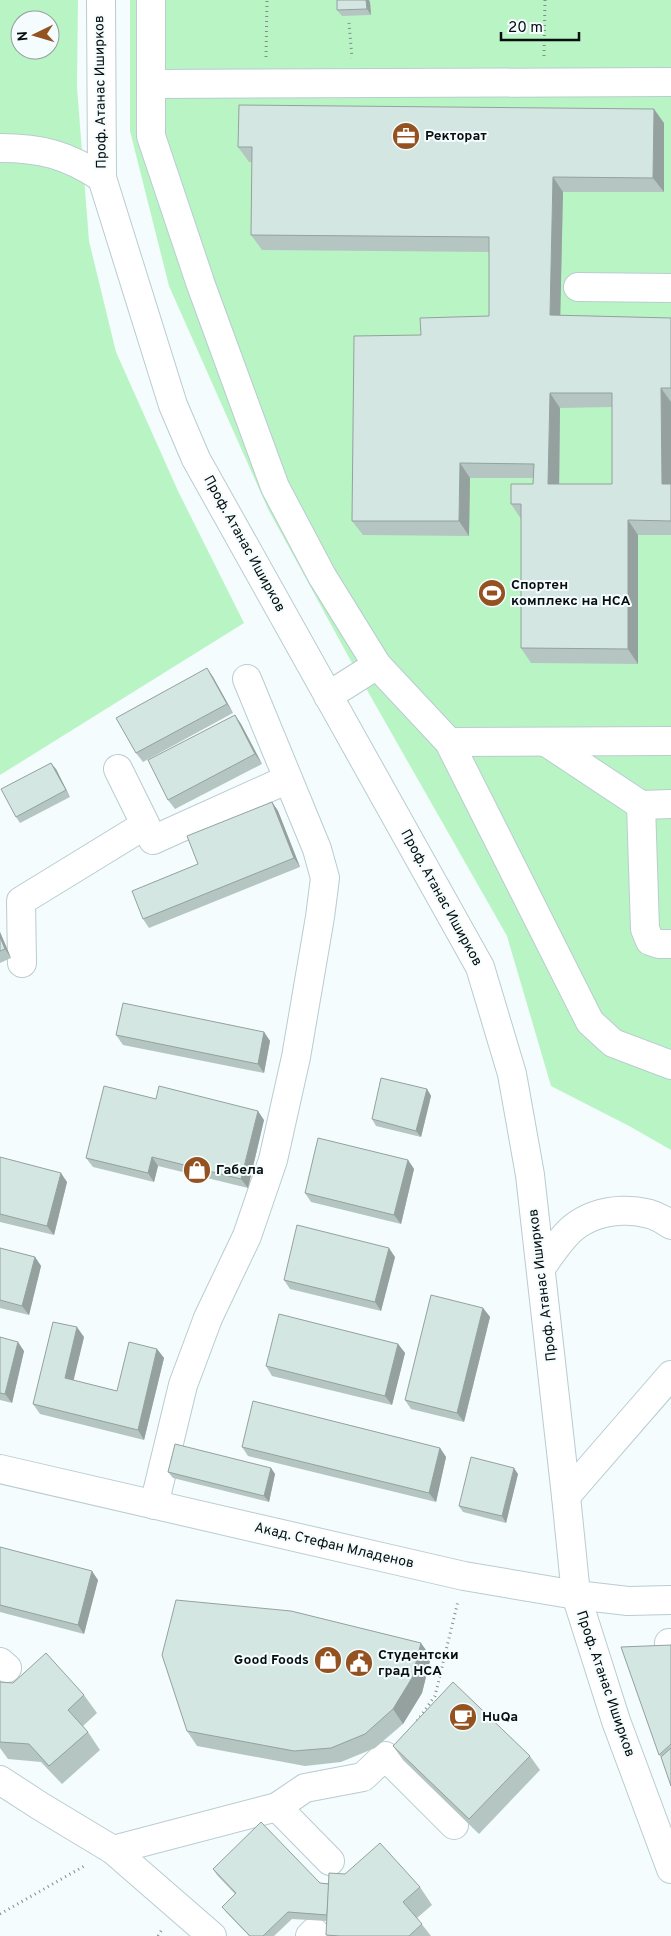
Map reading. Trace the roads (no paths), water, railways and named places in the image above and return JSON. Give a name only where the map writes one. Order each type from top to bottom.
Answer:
[{"type":"street","name":"Проф. Атанас Иширков","points":[[101,0],[102,178],[173,405],[192,450],[480,967],[512,1074],[530,1175],[576,1595],[616,1721],[671,1869]]},
{"type":"street","points":[[151,0],[151,136],[201,285],[275,487],[322,576],[377,665],[450,742],[590,1022],[613,1043],[671,1065]]},
{"type":"street","points":[[151,84],[671,82]]},
{"type":"street","points":[[0,148],[26,148],[51,152],[90,170],[102,178]]},
{"type":"street","points":[[578,287],[671,288]]},
{"type":"street","points":[[328,696],[377,665]]},
{"type":"street","points":[[154,1505],[183,1385],[208,1318],[247,1236],[273,1160],[296,1057],[325,878],[318,848],[247,680]]},
{"type":"street","points":[[450,742],[671,741]]},
{"type":"street","points":[[546,742],[641,805],[671,804]]},
{"type":"street","points":[[118,769],[153,840],[288,780]]},
{"type":"street","points":[[641,805],[645,929],[650,941],[659,944],[671,944]]},
{"type":"street","points":[[22,963],[21,901],[146,825]]},
{"type":"street","points":[[541,1268],[559,1242],[573,1228],[590,1218],[613,1211],[640,1211],[665,1220],[671,1225]]},
{"type":"street","points":[[566,1496],[671,1375]]},
{"type":"street","name":"Акад. Стефан Младенов","points":[[0,1469],[464,1576],[576,1595],[628,1601],[671,1600]]},
{"type":"street","points":[[392,1763],[412,1733]]},
{"type":"street","points":[[113,1850],[277,1807],[305,1788],[364,1777],[385,1756],[454,1826]]},
{"type":"street","points":[[0,1780],[113,1850],[212,1936]]},
{"type":"street","points":[[277,1807],[330,1861]]},
{"type":"place","name":"Ректорат","points":[[406,136]]},
{"type":"place","name":"Спортен комплекс на НСА","points":[[492,593]]},
{"type":"place","name":"Габела","points":[[197,1170]]},
{"type":"place","name":"Good Foods","points":[[328,1660]]},
{"type":"place","name":"Студентски град НСА","points":[[359,1663]]},
{"type":"place","name":"HuQa","points":[[463,1717]]}]
